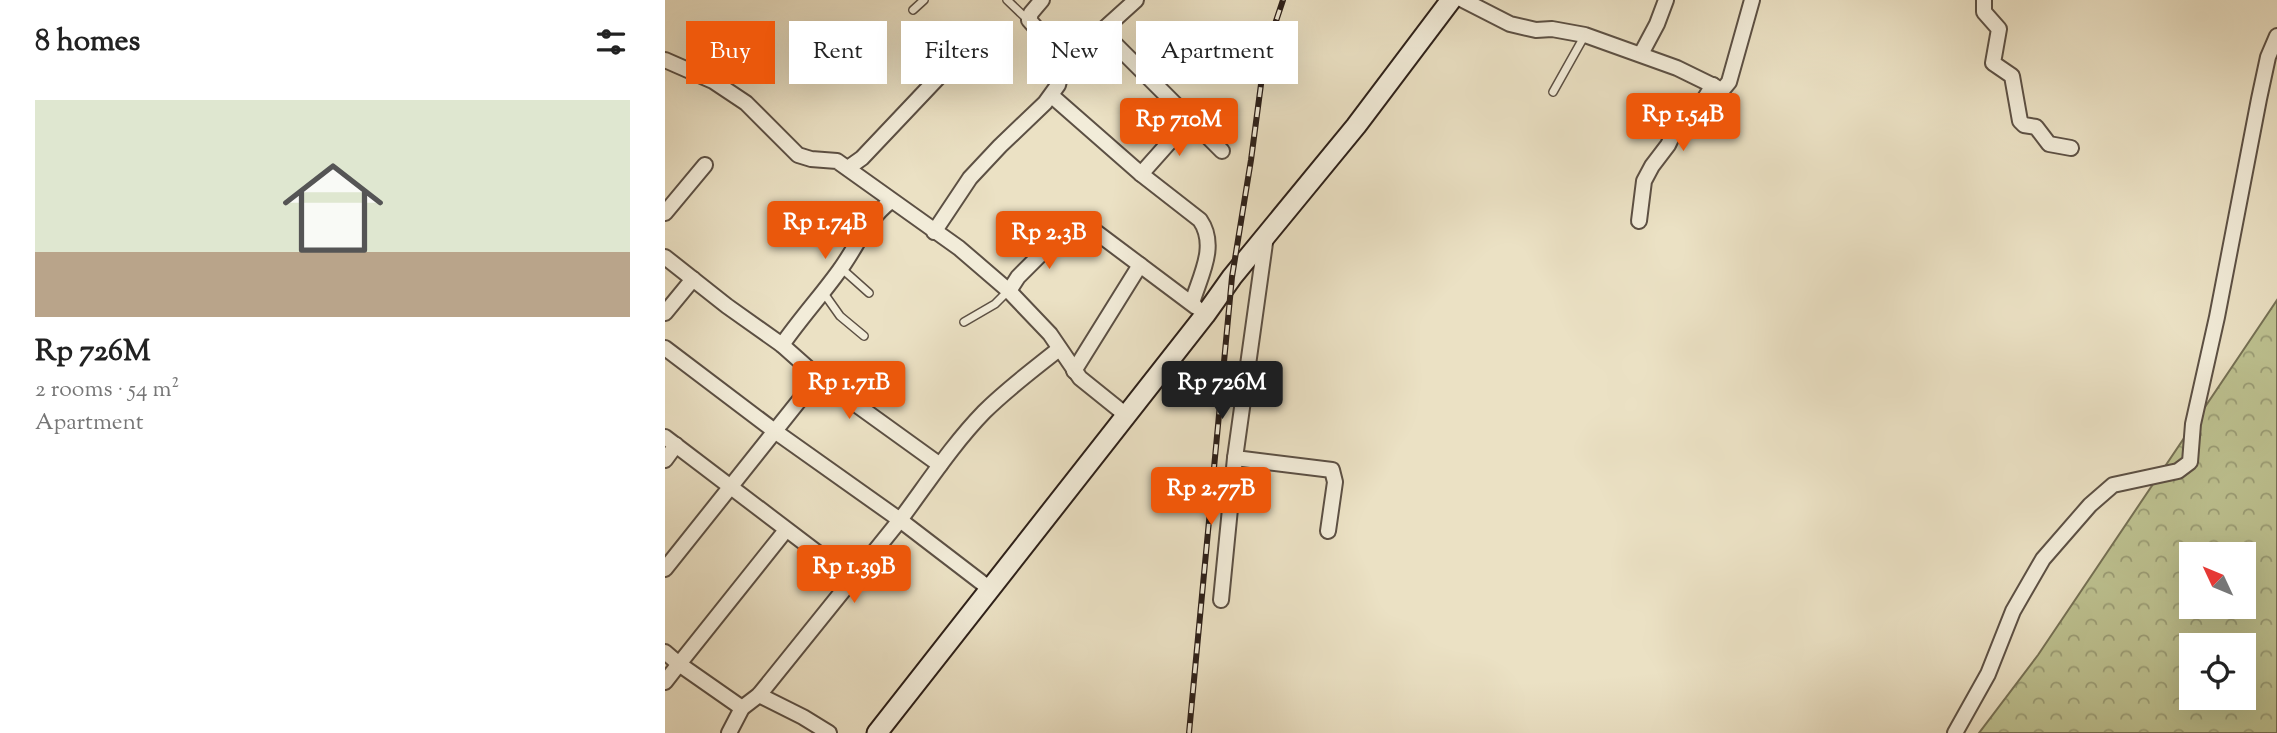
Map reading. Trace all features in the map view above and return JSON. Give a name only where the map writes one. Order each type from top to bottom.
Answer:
[{"type":"street","points":[[1029,20],[1031,13],[1042,0]]},
{"type":"street","points":[[1113,21],[1136,0]]},
{"type":"street","points":[[877,733],[1126,415],[1198,309],[1266,235],[1356,126],[1451,0]]},
{"type":"street","points":[[1464,0],[1496,18],[1524,29],[1566,30],[1585,35],[1641,54],[1724,88],[1729,82],[1752,0]]},
{"type":"street","points":[[1641,54],[1666,0]]},
{"type":"street","points":[[1984,0],[1984,12],[1999,29],[1993,63],[2012,76],[2020,121],[2024,125],[2036,127],[2049,144],[2071,148]]},
{"type":"street","points":[[1955,733],[1989,674],[2013,611],[2043,559],[2090,505],[2113,485],[2178,471],[2190,461],[2193,424],[2217,317],[2259,99],[2268,57],[2277,36]]},
{"type":"street","points":[[1122,51],[1222,151]]},
{"type":"street","points":[[665,60],[713,81],[746,103],[798,155],[837,161],[959,248],[1009,291],[1050,334],[1074,371],[1126,415]]},
{"type":"street","points":[[848,168],[862,158],[932,84]]},
{"type":"street","points":[[934,232],[970,178],[1052,96],[1058,84]]},
{"type":"street","points":[[1639,221],[1644,181],[1652,166],[1668,145],[1679,122],[1702,103],[1713,85]]},
{"type":"street","points":[[1052,96],[1141,174],[1200,220],[1209,237],[1209,248],[1198,309]]},
{"type":"street","points":[[1141,174],[1190,119]]},
{"type":"street","points":[[665,213],[705,165]]},
{"type":"street","points":[[782,345],[841,268],[867,224],[891,201]]},
{"type":"street","points":[[1091,229],[1198,309]]},
{"type":"street","points":[[1009,291],[1018,277],[1063,232]]},
{"type":"street","points":[[1221,600],[1235,458],[1266,235]]},
{"type":"street","points":[[665,257],[782,345],[818,377],[940,465]]},
{"type":"street","points":[[1074,371],[1140,265]]},
{"type":"street","points":[[665,313],[693,279]]},
{"type":"street","points":[[665,348],[990,589]]},
{"type":"street","points":[[729,733],[742,708],[759,695],[982,414],[1059,349]]},
{"type":"street","points":[[665,569],[818,377]]},
{"type":"street","points":[[665,460],[671,441],[852,579]]},
{"type":"street","points":[[1235,458],[1332,470],[1335,482],[1328,531]]},
{"type":"street","points":[[665,682],[786,530]]},
{"type":"street","points":[[665,652],[742,708]]},
{"type":"street","points":[[759,695],[829,733]]},
{"type":"lane","points":[[913,10],[924,0]]},
{"type":"lane","points":[[1007,0],[1029,20]]},
{"type":"lane","points":[[1553,92],[1585,35]]},
{"type":"lane","points":[[841,268],[869,293]]},
{"type":"lane","points":[[964,322],[1000,300],[1009,291]]},
{"type":"lane","points":[[823,292],[840,316],[865,336]]},
{"type":"green space","points":[[2277,300],[2277,733],[1979,733],[2038,655]]},
{"type":"railway","points":[[1189,733],[1232,277],[1265,54],[1283,0]]}]
